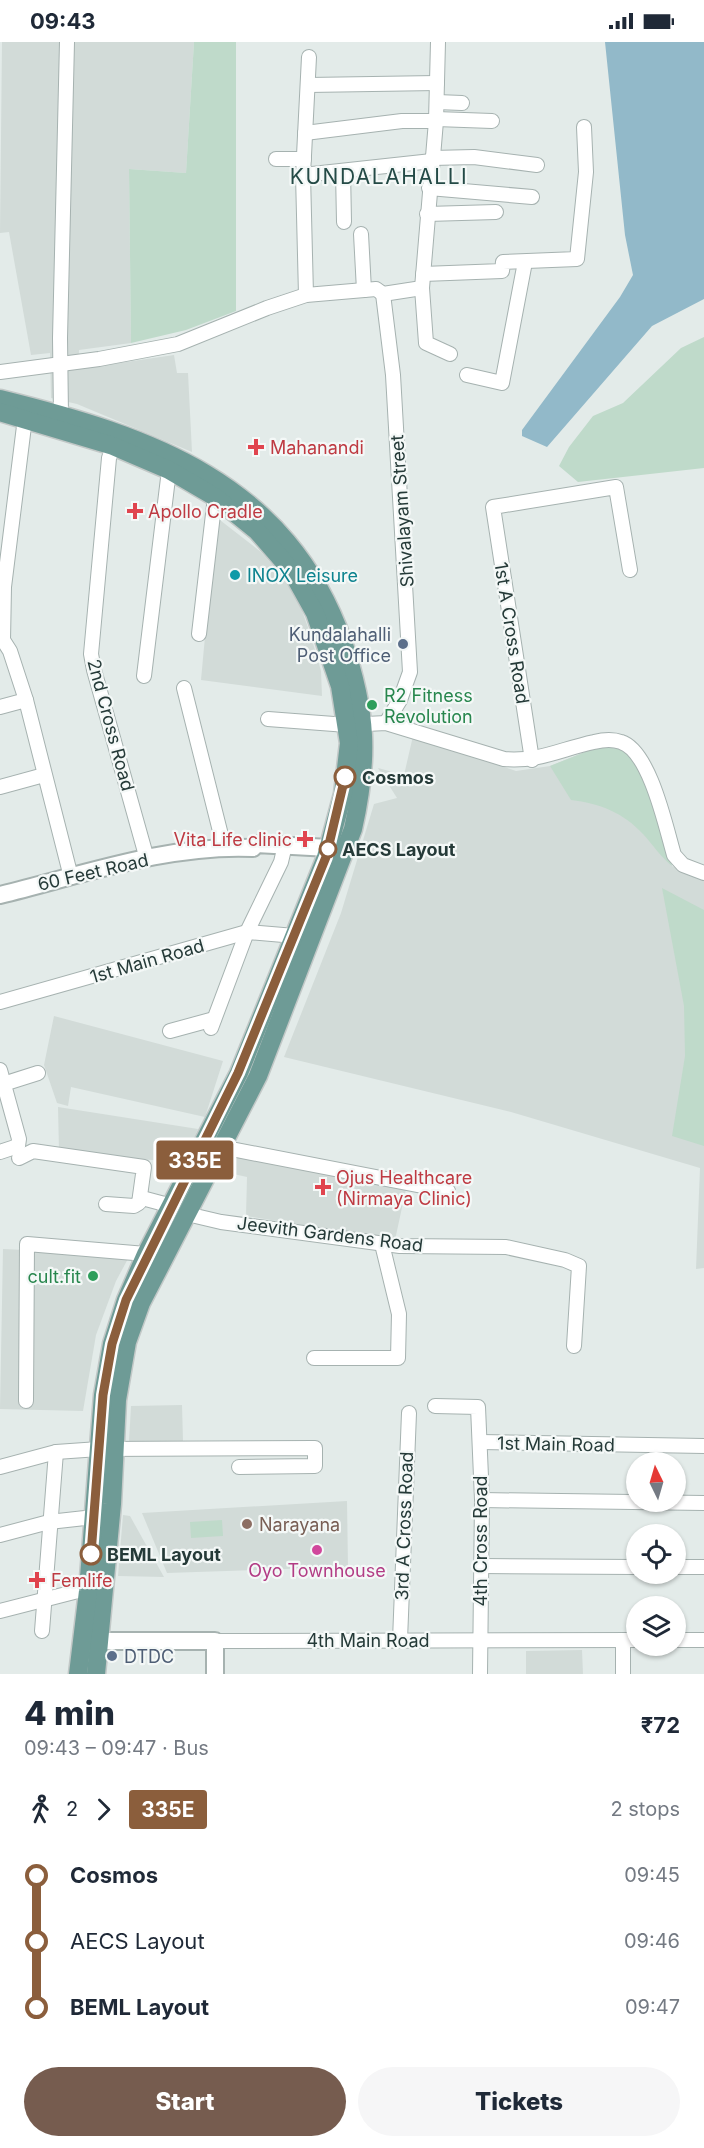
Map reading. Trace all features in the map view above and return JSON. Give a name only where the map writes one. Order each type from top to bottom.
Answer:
[{"type":"main road","points":[[0,399],[107,428],[176,457],[215,478],[266,519],[305,562],[325,599],[348,657],[355,725],[349,742],[344,784],[327,853],[295,936],[179,1210],[127,1342],[94,1517],[78,1674]]},
{"type":"main road","points":[[0,412],[113,446],[169,470],[215,497],[257,531],[279,554],[304,591],[332,659],[355,725],[366,745],[362,790],[348,845],[258,1076],[221,1147],[147,1254],[126,1300],[112,1344],[103,1395],[112,1504],[96,1674]]},
{"type":"street","points":[[62,415],[67,42]]},
{"type":"street","points":[[438,42],[436,120],[422,288],[426,343],[450,354]]},
{"type":"street","points":[[306,295],[303,175],[309,57]]},
{"type":"street","points":[[308,85],[437,83]]},
{"type":"street","points":[[437,102],[462,104]]},
{"type":"street","points":[[305,133],[402,121],[492,121]]},
{"type":"street","points":[[423,274],[501,271],[503,262],[577,259],[586,172],[584,127]]},
{"type":"street","points":[[303,175],[474,157],[537,165]]},
{"type":"street","points":[[276,159],[304,159]]},
{"type":"street","points":[[342,171],[344,222]]},
{"type":"street","points":[[429,188],[532,197]]},
{"type":"street","points":[[427,214],[496,212]]},
{"type":"street","points":[[361,234],[364,290]]},
{"type":"street","points":[[467,375],[502,382],[525,262]]},
{"type":"street","points":[[0,372],[178,344],[267,308],[306,295],[376,289],[383,294],[422,288]]},
{"type":"street","name":"Shivalayam Street","points":[[383,294],[388,317],[394,387],[410,672],[400,700],[386,723]]},
{"type":"street","points":[[25,418],[4,587],[1,641],[10,651],[26,700],[72,877]]},
{"type":"street","name":"2nd Cross Road","points":[[113,446],[92,654],[94,670],[147,859]]},
{"type":"street","points":[[144,676],[169,470]]},
{"type":"street","name":"1st A Cross Road","points":[[532,760],[493,507],[616,487],[630,570]]},
{"type":"street","points":[[199,634],[215,497]]},
{"type":"street","points":[[184,688],[224,847]]},
{"type":"street","points":[[0,707],[26,700]]},
{"type":"street","points":[[268,720],[355,725],[386,723],[504,759],[532,760],[594,742],[622,742],[634,750],[645,764],[675,855],[683,865],[704,873]]},
{"type":"street","points":[[0,787],[44,775]]},
{"type":"street","name":"60 Feet Road","points":[[0,895],[147,859],[224,847],[253,848],[255,844],[327,853]]},
{"type":"street","points":[[170,1031],[213,1024],[247,932],[285,849]]},
{"type":"street","name":"1st Main Road","points":[[0,1002],[247,932],[295,936]]},
{"type":"street","points":[[0,1070],[2,1085],[19,1139],[18,1146],[10,1153]]},
{"type":"street","points":[[2,1085],[38,1073]]},
{"type":"street","points":[[221,1147],[448,1191]]},
{"type":"street","points":[[10,1153],[33,1151],[144,1167],[142,1198],[134,1206],[106,1204]]},
{"type":"street","name":"Jeevith Gardens Road","points":[[142,1198],[179,1210],[382,1244],[506,1247],[565,1260],[579,1266],[574,1346]]},
{"type":"street","points":[[26,1401],[27,1244],[147,1254]]},
{"type":"street","points":[[314,1358],[398,1358],[399,1314],[382,1244]]},
{"type":"street","name":"4th Cross Road","points":[[435,1407],[478,1407],[482,1500],[480,1674]]},
{"type":"street","name":"3rd A Cross Road","points":[[400,1640],[409,1413]]},
{"type":"street","name":"1st Main Road","points":[[480,1442],[704,1446]]},
{"type":"street","points":[[0,1467],[56,1452],[106,1448],[315,1448],[315,1466],[239,1467]]},
{"type":"street","points":[[42,1631],[56,1452]]},
{"type":"street","points":[[482,1500],[704,1503]]},
{"type":"street","points":[[0,1535],[49,1522],[94,1517]]},
{"type":"street","points":[[480,1566],[626,1567]]},
{"type":"street","points":[[686,1567],[704,1567]]},
{"type":"street","points":[[0,1611],[78,1591],[88,1591]]},
{"type":"street","name":"4th Main Road","points":[[100,1641],[626,1640]]},
{"type":"street","points":[[686,1640],[704,1640]]},
{"type":"street","points":[[215,1641],[216,1674]]},
{"type":"street","points":[[623,1674],[627,1656]]},
{"type":"shaded area","points":[[2,42],[194,42],[186,173],[129,169],[131,343],[79,350],[78,369],[174,355],[177,373],[188,373],[192,452],[77,404],[51,398],[50,353],[31,355],[9,232],[0,233]]},
{"type":"shaded area","points":[[216,517],[261,552],[285,579],[300,605],[310,633],[321,671],[322,696],[201,680]]},
{"type":"shaded area","points":[[413,736],[516,771],[550,766],[595,748],[606,747],[642,766],[672,866],[704,880],[704,1268],[696,1269],[700,1168],[511,1112],[284,1057],[341,913],[374,804],[397,798],[378,768],[404,775]]},
{"type":"shaded area","points":[[54,1016],[223,1061],[205,1117],[71,1087],[68,1106],[57,1103],[44,1065]]},
{"type":"shaded area","points":[[58,1107],[198,1129],[183,1163],[59,1151]]},
{"type":"shaded area","points":[[237,1157],[406,1189],[395,1240],[246,1216],[247,1177],[229,1173]]},
{"type":"shaded area","points":[[3,1249],[130,1255],[116,1281],[96,1335],[83,1411],[0,1409]]},
{"type":"shaded area","points":[[182,1405],[183,1441],[129,1442],[131,1406]]},
{"type":"shaded area","points":[[347,1501],[348,1567],[167,1573],[142,1513]]},
{"type":"shaded area","points":[[123,1515],[130,1516],[164,1577],[118,1576]]},
{"type":"shaded area","points":[[582,1650],[583,1674],[526,1674],[526,1651]]},
{"type":"green space","points":[[194,42],[236,42],[236,311],[186,330],[131,343],[129,169],[186,173]]},
{"type":"green space","points":[[704,337],[704,468],[578,482],[559,466],[569,447],[593,416],[623,403],[681,348]]},
{"type":"green space","points":[[595,748],[624,750],[643,768],[672,866],[628,820],[610,810],[571,800],[550,766]]},
{"type":"green space","points":[[662,888],[704,910],[704,1146],[672,1136],[685,1056],[684,1006]]},
{"type":"green space","points":[[222,1520],[223,1536],[191,1538],[190,1522]]},
{"type":"water","points":[[605,42],[704,42],[704,299],[652,326],[547,447],[522,436],[522,430],[620,297],[633,275],[625,235]]},
{"type":"bus line","name":"335E","points":[[91,1554],[103,1395],[112,1344],[126,1300],[238,1073],[326,857],[343,794],[345,777]]},
{"type":"place","name":"Mahanandi","points":[[256,447]]},
{"type":"place","name":"Apollo Cradle","points":[[135,511]]},
{"type":"place","name":"INOX Leisure","points":[[235,575]]},
{"type":"place","name":"Kundalahalli Post Office","points":[[403,644]]},
{"type":"place","name":"R2 Fitness Revolution","points":[[372,705]]},
{"type":"place","name":"Cosmos","points":[[345,777]]},
{"type":"place","name":"Vita Life clinic","points":[[305,839]]},
{"type":"place","name":"AECS Layout","points":[[328,849]]},
{"type":"place","name":"Ojus Healthcare (Nirmaya Clinic)","points":[[323,1187]]},
{"type":"place","name":"cult.fit","points":[[93,1276]]},
{"type":"place","name":"Narayana","points":[[247,1524]]},
{"type":"place","name":"Oyo Townhouse","points":[[317,1550]]},
{"type":"place","name":"BEML Layout","points":[[91,1554]]},
{"type":"place","name":"Femlife","points":[[37,1580]]},
{"type":"place","name":"DTDC","points":[[112,1656]]},
{"type":"district","name":"KUNDALAHALLI","points":[[379,176]]}]
